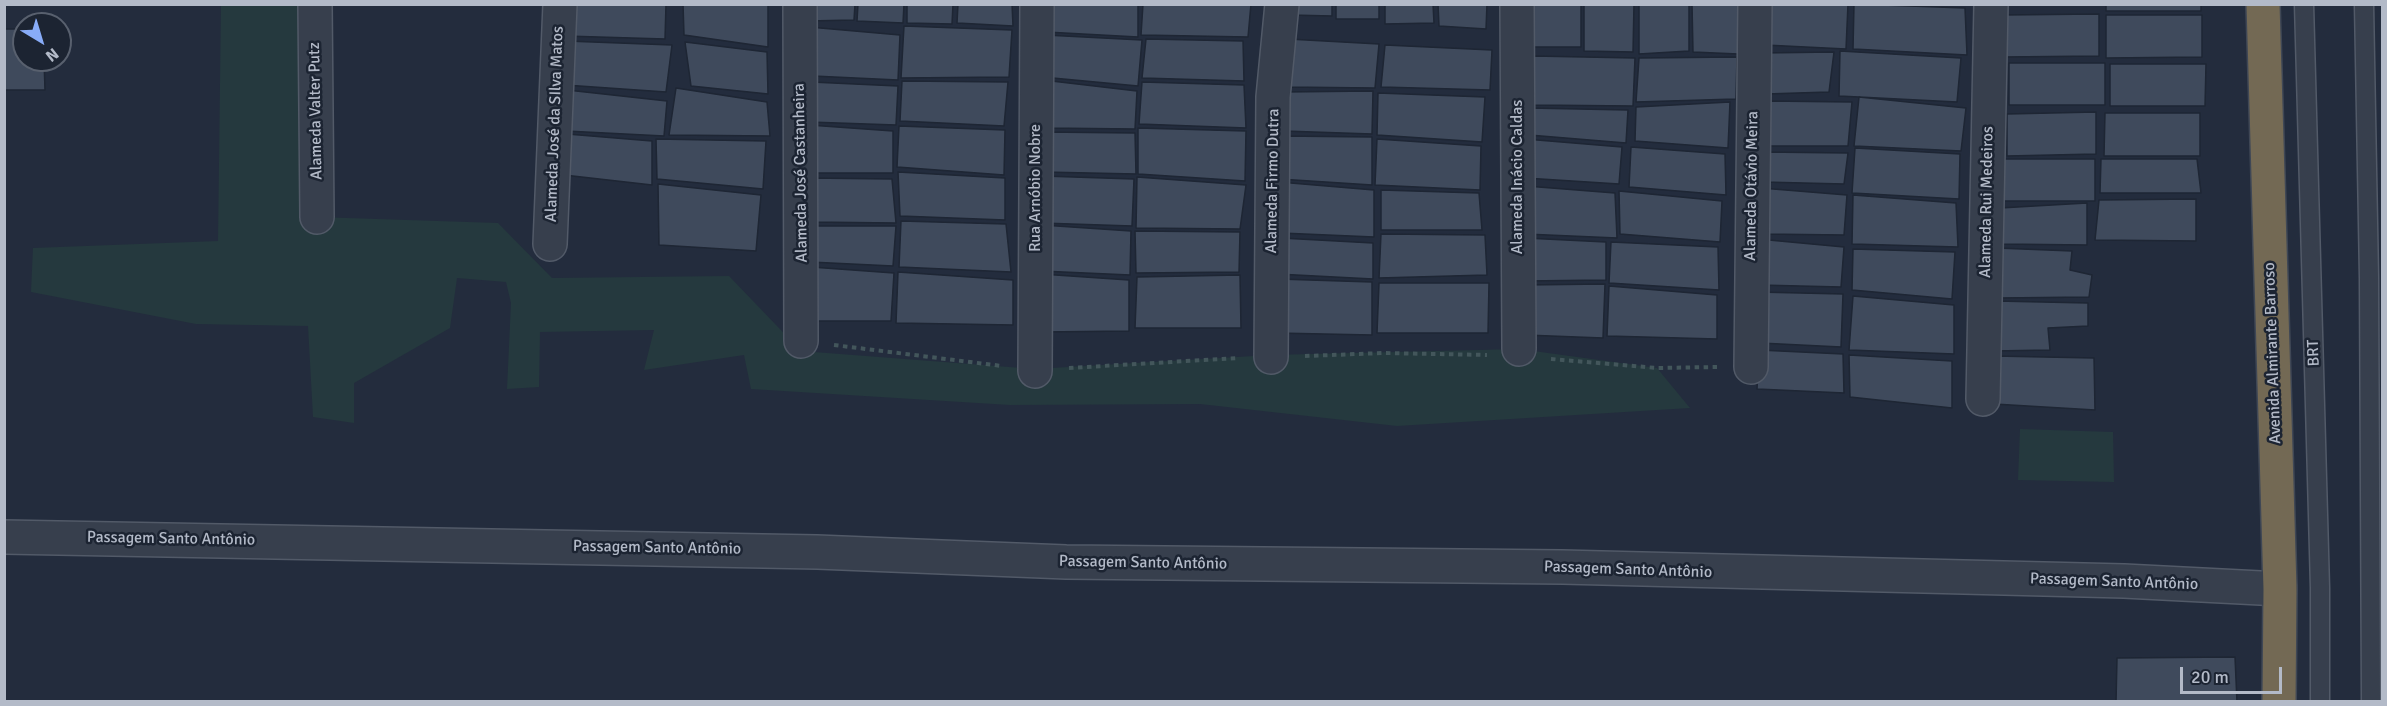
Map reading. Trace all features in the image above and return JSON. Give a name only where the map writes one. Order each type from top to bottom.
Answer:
[{"type":"highway","name":"Avenida Almirante Barroso","points":[[2263,4],[2280,589],[2279,702]]},
{"type":"street","name":"Alameda Valter Putz","points":[[315,4],[317,217]]},
{"type":"street","name":"Alameda José da SIlva Matos","points":[[550,244],[560,4]]},
{"type":"street","name":"Alameda José Castanheira","points":[[800,4],[801,341]]},
{"type":"street","name":"Rua Arnóbio Nobre","points":[[1035,371],[1037,4]]},
{"type":"street","name":"Alameda Firmo Dutra","points":[[1271,357],[1273,97],[1282,4]]},
{"type":"street","name":"Alameda Inácio Caldas","points":[[1517,4],[1518,354]]},
{"type":"street","name":"Alameda Otávio Meira","points":[[1751,367],[1755,4]]},
{"type":"street","name":"Alameda Rui Medeiros","points":[[1983,399],[1991,4]]},
{"type":"street","name":"Passagem Santo Antônio","points":[[4,537],[794,551],[1066,562],[1562,567],[2124,581],[2280,589]]},
{"type":"lane","name":"BRT","points":[[2304,4],[2320,588],[2320,702]]},
{"type":"lane","points":[[2364,4],[2369,278],[2371,702]]},
{"type":"path","points":[[801,341],[1035,371],[1384,352],[1518,354],[1657,368],[1751,367]]},
{"type":"green space","points":[[221,5],[315,5],[317,217],[498,223],[552,278],[729,276],[801,351],[1035,369],[1271,355],[1519,349],[1657,368],[1690,408],[1397,426],[1200,404],[1010,405],[751,389],[744,355],[644,370],[654,330],[540,332],[539,387],[507,389],[511,303],[506,282],[457,278],[450,328],[354,383],[354,423],[313,417],[308,326],[196,324],[31,292],[33,248],[218,241]]},
{"type":"green space","points":[[2020,429],[2113,432],[2114,482],[2018,480]]},
{"type":"building","points":[[569,4],[666,4],[665,39],[565,36]]},
{"type":"building","points":[[683,4],[768,4],[768,47],[684,35]]},
{"type":"building","points":[[809,4],[855,4],[854,20],[808,21]]},
{"type":"building","points":[[858,4],[904,4],[903,23],[857,21]]},
{"type":"building","points":[[907,4],[953,4],[952,24],[907,23]]},
{"type":"building","points":[[958,4],[1012,4],[1013,26],[957,23]]},
{"type":"building","points":[[1047,4],[1138,4],[1138,37],[1046,32]]},
{"type":"building","points":[[1143,4],[1251,4],[1248,37],[1141,35]]},
{"type":"building","points":[[1291,4],[1332,4],[1332,16],[1290,15]]},
{"type":"building","points":[[1336,4],[1379,4],[1379,19],[1336,19]]},
{"type":"building","points":[[1385,4],[1433,4],[1434,23],[1385,24]]},
{"type":"building","points":[[1438,4],[1487,4],[1486,29],[1439,26]]},
{"type":"building","points":[[1528,4],[1581,4],[1581,47],[1529,47]]},
{"type":"building","points":[[1584,4],[1634,4],[1633,52],[1584,51]]},
{"type":"building","points":[[1639,4],[1689,4],[1689,51],[1639,54]]},
{"type":"building","points":[[1692,4],[1739,4],[1738,54],[1693,52]]},
{"type":"building","points":[[1763,4],[1848,4],[1846,49],[1765,45]]},
{"type":"building","points":[[1854,4],[1965,8],[1967,55],[1853,49]]},
{"type":"building","points":[[2106,4],[2201,4],[2201,11],[2106,11]]},
{"type":"building","points":[[2099,14],[2099,56],[2003,57],[2003,15]]},
{"type":"building","points":[[2106,15],[2202,15],[2202,57],[2106,58]]},
{"type":"building","points":[[904,26],[1012,30],[1009,77],[901,78]]},
{"type":"building","points":[[809,27],[900,35],[898,80],[813,76]]},
{"type":"building","points":[[4,29],[12,29],[12,72],[44,72],[45,90],[4,90]]},
{"type":"building","points":[[1045,35],[1142,40],[1138,86],[1042,77]]},
{"type":"building","points":[[1146,39],[1243,41],[1244,81],[1142,78]]},
{"type":"building","points":[[1288,39],[1379,44],[1375,88],[1284,87]]},
{"type":"building","points":[[566,41],[672,45],[666,92],[565,85]]},
{"type":"building","points":[[685,42],[767,52],[768,94],[691,86]]},
{"type":"building","points":[[1385,45],[1492,50],[1490,90],[1381,87]]},
{"type":"building","points":[[1840,51],[1961,58],[1957,102],[1839,96]]},
{"type":"building","points":[[1834,52],[1829,92],[1766,94],[1762,53]]},
{"type":"building","points":[[1533,56],[1635,58],[1633,106],[1533,105]]},
{"type":"building","points":[[1737,57],[1736,99],[1636,102],[1639,58]]},
{"type":"building","points":[[2009,63],[2105,63],[2105,105],[2009,105]]},
{"type":"building","points":[[2110,64],[2206,64],[2205,106],[2110,106]]},
{"type":"building","points":[[1043,80],[1137,91],[1135,129],[1045,128]]},
{"type":"building","points":[[902,81],[1008,82],[1004,126],[900,121]]},
{"type":"building","points":[[811,82],[898,86],[896,125],[809,122]]},
{"type":"building","points":[[1142,82],[1244,85],[1246,128],[1139,124]]},
{"type":"building","points":[[676,88],[767,102],[770,136],[669,135]]},
{"type":"building","points":[[567,90],[667,101],[664,136],[566,131]]},
{"type":"building","points":[[1373,91],[1372,134],[1284,131],[1283,92]]},
{"type":"building","points":[[1378,93],[1485,97],[1482,142],[1377,135]]},
{"type":"building","points":[[1859,97],[1966,108],[1961,151],[1854,146]]},
{"type":"building","points":[[1766,101],[1852,102],[1848,146],[1764,146]]},
{"type":"building","points":[[1730,102],[1728,148],[1635,141],[1636,107]]},
{"type":"building","points":[[1529,108],[1628,110],[1626,143],[1529,135]]},
{"type":"building","points":[[2096,112],[2096,154],[2007,156],[2007,114]]},
{"type":"building","points":[[2105,113],[2200,113],[2200,156],[2104,156]]},
{"type":"building","points":[[809,125],[893,131],[893,173],[808,173]]},
{"type":"building","points":[[899,126],[1005,130],[1004,175],[897,167]]},
{"type":"building","points":[[1138,128],[1246,131],[1245,181],[1138,174]]},
{"type":"building","points":[[1043,132],[1135,133],[1136,174],[1043,172]]},
{"type":"building","points":[[567,134],[652,141],[652,185],[564,175]]},
{"type":"building","points":[[1281,136],[1372,137],[1372,185],[1279,179]]},
{"type":"building","points":[[656,139],[766,141],[763,189],[657,179]]},
{"type":"building","points":[[1377,139],[1481,146],[1480,190],[1375,185]]},
{"type":"building","points":[[1525,139],[1622,147],[1619,184],[1525,178]]},
{"type":"building","points":[[1631,147],[1725,154],[1726,195],[1629,187]]},
{"type":"building","points":[[1855,148],[1960,154],[1959,199],[1852,193]]},
{"type":"building","points":[[1762,152],[1848,153],[1844,184],[1763,182]]},
{"type":"building","points":[[1999,159],[2095,159],[2095,201],[1999,201]]},
{"type":"building","points":[[2101,159],[2197,159],[2201,193],[2100,193]]},
{"type":"building","points":[[898,172],[1005,178],[1005,220],[900,216]]},
{"type":"building","points":[[1043,176],[1134,179],[1132,226],[1041,223]]},
{"type":"building","points":[[1137,177],[1246,185],[1240,229],[1136,228]]},
{"type":"building","points":[[807,178],[892,179],[896,223],[809,222]]},
{"type":"building","points":[[1279,182],[1374,190],[1374,237],[1281,233]]},
{"type":"building","points":[[658,184],[761,195],[756,251],[659,245]]},
{"type":"building","points":[[1526,186],[1615,193],[1617,238],[1525,234]]},
{"type":"building","points":[[1761,188],[1847,195],[1844,235],[1762,234]]},
{"type":"building","points":[[1381,190],[1479,193],[1482,230],[1381,230]]},
{"type":"building","points":[[1619,191],[1722,201],[1720,242],[1620,234]]},
{"type":"building","points":[[1853,195],[1956,203],[1958,247],[1852,244]]},
{"type":"building","points":[[2196,199],[2196,241],[2095,240],[2099,200]]},
{"type":"building","points":[[2087,203],[2087,245],[2000,244],[2000,208]]},
{"type":"building","points":[[901,221],[1006,224],[1011,272],[899,267]]},
{"type":"building","points":[[1042,225],[1131,231],[1130,275],[1041,271]]},
{"type":"building","points":[[808,226],[896,226],[893,266],[810,262]]},
{"type":"building","points":[[1135,231],[1240,232],[1239,272],[1136,273]]},
{"type":"building","points":[[1381,234],[1485,235],[1487,275],[1379,278]]},
{"type":"building","points":[[1281,238],[1373,243],[1373,279],[1277,274]]},
{"type":"building","points":[[1525,238],[1606,242],[1606,280],[1525,281]]},
{"type":"building","points":[[1758,239],[1844,247],[1841,287],[1759,285]]},
{"type":"building","points":[[1611,242],[1718,247],[1719,290],[1609,283]]},
{"type":"building","points":[[1997,248],[2072,251],[2070,270],[2092,275],[2089,297],[1999,298]]},
{"type":"building","points":[[1853,249],[1955,252],[1952,299],[1852,290]]},
{"type":"building","points":[[811,267],[894,273],[891,321],[807,321]]},
{"type":"building","points":[[898,272],[1013,280],[1013,325],[896,323]]},
{"type":"building","points":[[1041,274],[1129,280],[1129,331],[1041,332]]},
{"type":"building","points":[[1240,275],[1241,328],[1135,328],[1137,277]]},
{"type":"building","points":[[1278,279],[1372,282],[1372,335],[1276,333]]},
{"type":"building","points":[[1379,283],[1489,283],[1488,333],[1377,333]]},
{"type":"building","points":[[1605,284],[1603,338],[1525,335],[1524,285]]},
{"type":"building","points":[[1609,286],[1717,295],[1717,339],[1607,336]]},
{"type":"building","points":[[1757,292],[1843,294],[1841,347],[1760,343]]},
{"type":"building","points":[[1853,296],[1954,305],[1954,354],[1849,350]]},
{"type":"building","points":[[1996,301],[2088,303],[2088,326],[2048,328],[2050,350],[1993,351]]},
{"type":"building","points":[[1759,350],[1843,354],[1844,393],[1757,389]]},
{"type":"building","points":[[1849,355],[1952,361],[1952,408],[1850,397]]},
{"type":"building","points":[[1994,356],[2094,358],[2095,410],[1994,404]]},
{"type":"building","points":[[2235,657],[2237,702],[2116,702],[2117,658]]}]
